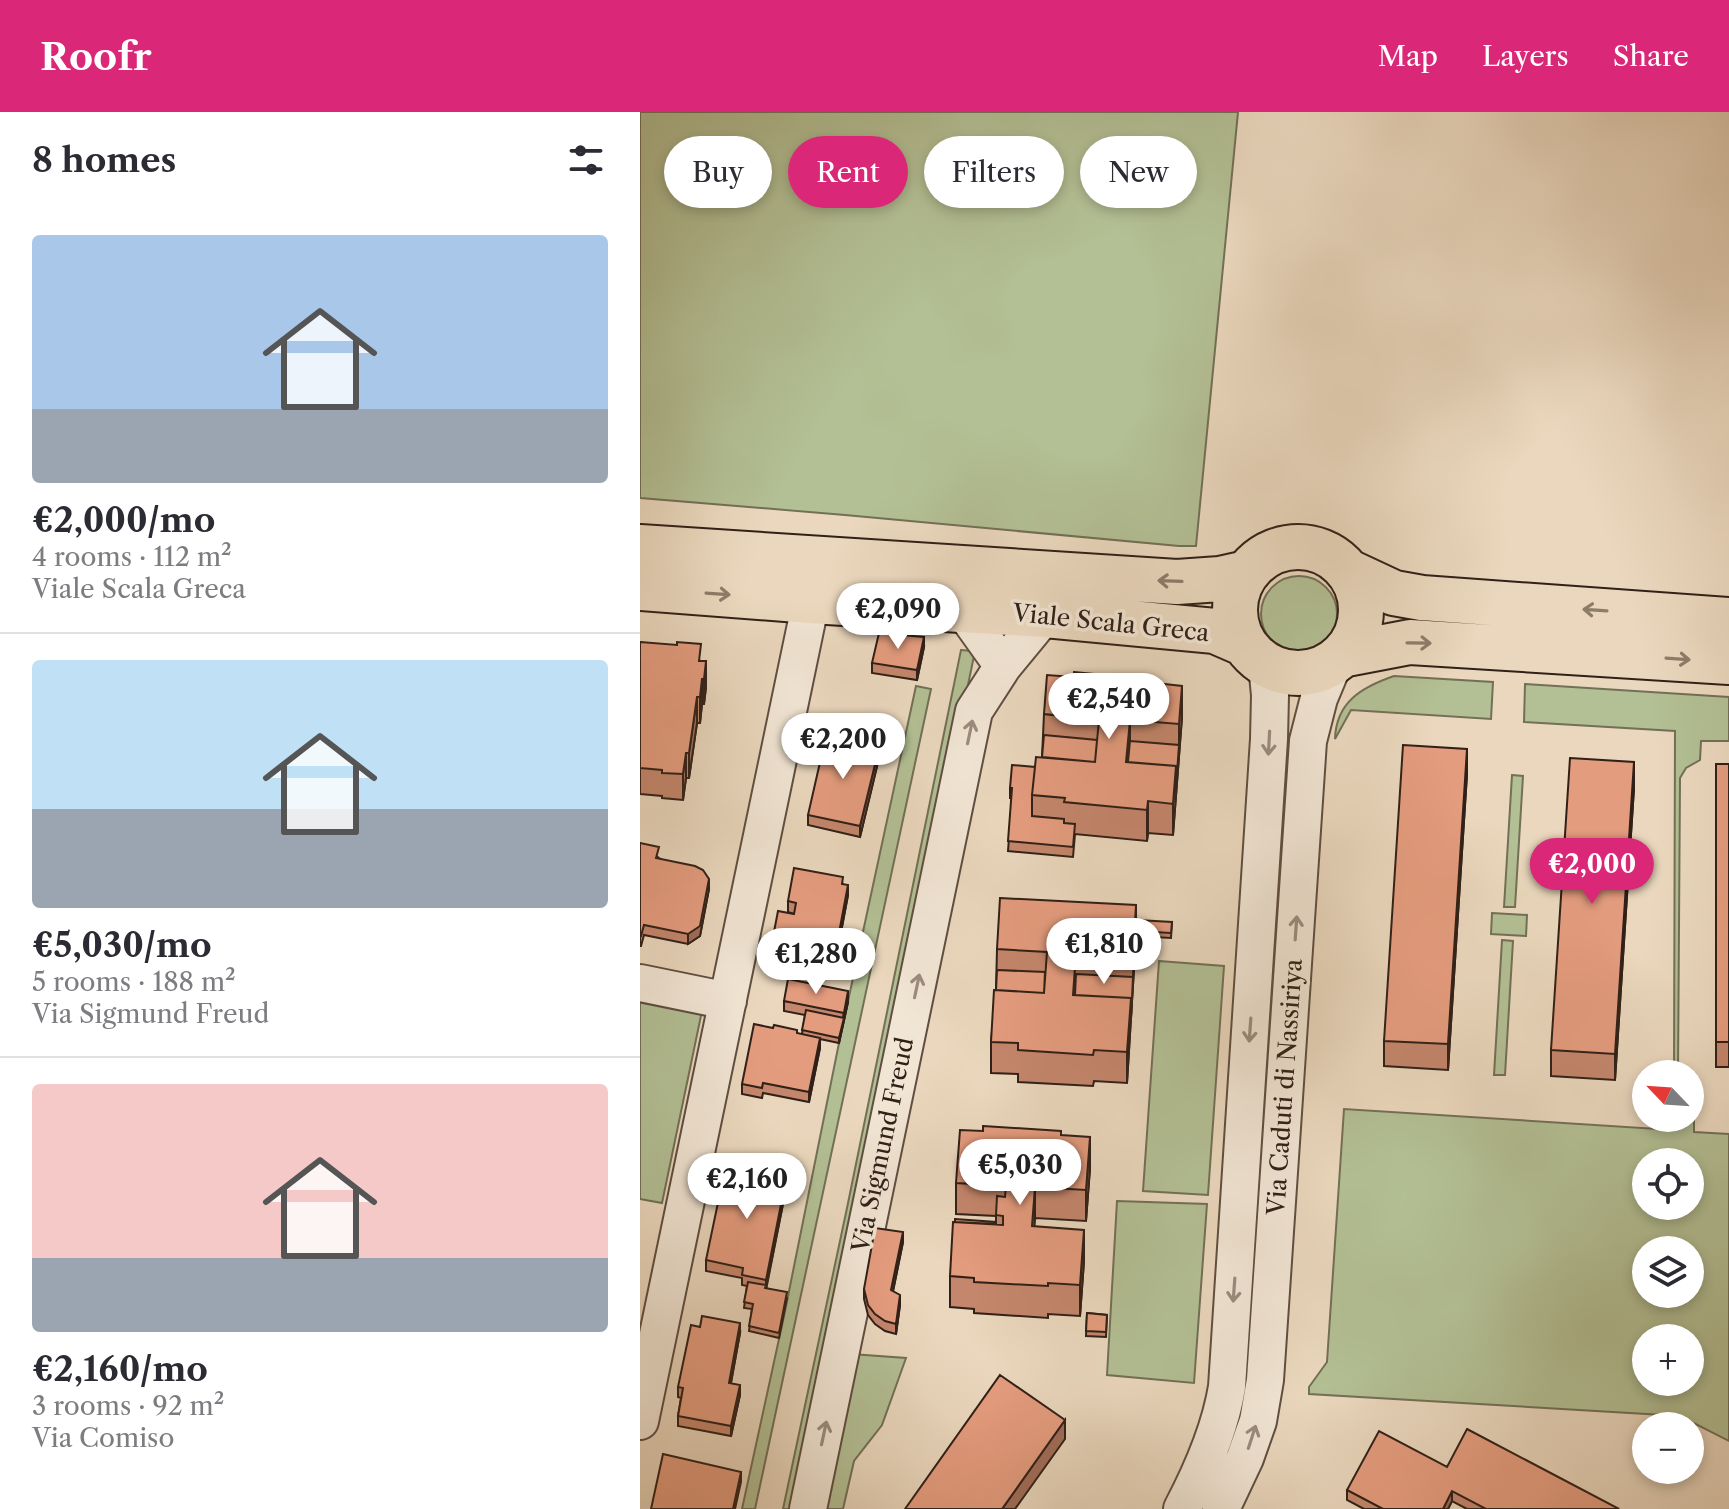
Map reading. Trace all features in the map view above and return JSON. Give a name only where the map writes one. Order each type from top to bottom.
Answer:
[{"type":"main road","name":"Viale Scala Greca","points":[[640,547],[1177,582],[1220,579],[1247,573]]},
{"type":"main road","points":[[1338,659],[1355,637],[1361,615],[1359,592],[1349,572],[1335,558],[1317,550],[1298,547],[1279,550],[1261,559],[1247,573],[1239,590],[1235,608],[1237,627],[1256,655],[1284,672],[1319,670],[1338,659],[1410,642],[1729,662]]},
{"type":"main road","points":[[1349,572],[1394,593],[1422,598],[1729,620]]},
{"type":"main road","name":"Viale Scala Greca","points":[[640,588],[1045,615],[1215,631],[1256,655]]},
{"type":"street","points":[[640,1421],[811,601]]},
{"type":"street","points":[[963,610],[1003,666]]},
{"type":"street","name":"Via Sigmund Freud","points":[[808,1509],[974,711],[1003,666],[1045,615]]},
{"type":"street","name":"Via Caduti di Nassiriya","points":[[1182,1509],[1196,1483],[1222,1416],[1227,1387],[1269,739],[1270,695],[1256,655]]},
{"type":"street","name":"Via Caduti di Nassiriya","points":[[1221,1509],[1258,1421],[1265,1380],[1308,741],[1319,698],[1338,659]]},
{"type":"street","points":[[640,983],[728,1001]]},
{"type":"green space","points":[[640,112],[1238,112],[1196,546],[640,498]]},
{"type":"green space","points":[[1299,576],[1314,579],[1326,587],[1334,599],[1337,614],[1334,629],[1326,641],[1314,649],[1299,652],[1284,649],[1272,641],[1264,629],[1261,614],[1264,599],[1272,587],[1284,579]]},
{"type":"green space","points":[[961,650],[972,651],[974,656],[796,1509],[783,1509],[847,1208]]},
{"type":"green space","points":[[1394,676],[1493,682],[1491,719],[1351,710],[1335,739],[1340,715],[1353,698],[1371,685]]},
{"type":"green space","points":[[1525,684],[1729,697],[1729,741],[1701,741],[1700,760],[1686,768],[1680,778],[1678,1060],[1674,1060],[1675,731],[1524,722]]},
{"type":"green space","points":[[916,686],[931,689],[755,1509],[742,1509],[839,1043]]},
{"type":"green space","points":[[1512,775],[1523,776],[1515,907],[1504,907]]},
{"type":"green space","points":[[1492,913],[1527,915],[1526,936],[1491,934]]},
{"type":"green space","points":[[1502,940],[1513,941],[1505,1075],[1494,1075]]},
{"type":"green space","points":[[1159,961],[1224,966],[1208,1195],[1143,1191]]},
{"type":"green space","points":[[640,994],[703,1006],[662,1203],[640,1199]]},
{"type":"green space","points":[[1344,1109],[1632,1127],[1632,1132],[1729,1134],[1729,1441],[1704,1428],[1704,1412],[1632,1413],[1309,1394],[1309,1387],[1327,1362]]},
{"type":"green space","points":[[1117,1201],[1207,1204],[1194,1383],[1107,1375]]},
{"type":"green space","points":[[851,1354],[906,1358],[882,1425],[854,1461],[843,1509],[820,1509]]},
{"type":"building","points":[[879,633],[924,637],[917,670],[872,663]]},
{"type":"building","points":[[640,642],[701,644],[699,661],[706,661],[704,679],[700,697],[697,697],[683,774],[640,768]]},
{"type":"building","points":[[1074,672],[1156,680],[1155,683],[1182,686],[1179,724],[1130,720],[1126,762],[1176,766],[1173,804],[1148,801],[1147,810],[1064,802],[1065,798],[1032,795],[1036,757],[1095,762],[1099,720],[1044,714],[1047,675],[1073,677]]},
{"type":"building","points":[[1044,735],[1097,740],[1095,762],[1042,757]]},
{"type":"building","points":[[826,736],[879,748],[860,826],[808,815]]},
{"type":"building","points":[[1130,741],[1179,745],[1176,787],[1176,766],[1128,762]]},
{"type":"building","points":[[1403,745],[1467,749],[1448,1044],[1384,1041]]},
{"type":"building","points":[[1570,758],[1634,762],[1615,1054],[1551,1050]]},
{"type":"building","points":[[1716,764],[1729,764],[1729,1042],[1716,1042]]},
{"type":"building","points":[[1012,765],[1035,767],[1032,816],[1064,819],[1064,823],[1075,824],[1073,847],[1008,841]]},
{"type":"building","points":[[640,843],[659,847],[656,858],[695,866],[703,870],[709,879],[700,926],[688,934],[644,925],[640,936]]},
{"type":"building","points":[[794,868],[843,877],[842,884],[848,885],[836,949],[773,937],[778,911],[794,914],[796,903],[788,901]]},
{"type":"building","points":[[1000,898],[1136,905],[1133,956],[1076,953],[1073,995],[1131,998],[1127,1052],[1094,1050],[1093,1055],[1018,1050],[1018,1043],[991,1042],[994,990],[1044,993],[1047,952],[997,949]]},
{"type":"building","points":[[1137,920],[1172,922],[1171,933],[1136,931]]},
{"type":"building","points":[[997,970],[1045,972],[1044,993],[996,990]]},
{"type":"building","points":[[1076,974],[1133,977],[1131,1019],[1131,998],[1075,995]]},
{"type":"building","points":[[788,979],[848,991],[844,1013],[784,1001]]},
{"type":"building","points":[[806,1010],[844,1018],[839,1038],[802,1030]]},
{"type":"building","points":[[754,1024],[773,1028],[774,1025],[820,1038],[809,1092],[763,1083],[762,1088],[742,1084]]},
{"type":"building","points":[[983,1126],[1061,1131],[1061,1135],[1090,1137],[1086,1190],[1035,1187],[1032,1226],[1084,1230],[1080,1285],[974,1282],[974,1278],[950,1276],[953,1222],[1003,1225],[1003,1216],[996,1215],[997,1196],[1005,1197],[1006,1186],[956,1183],[960,1130],[983,1131]]},
{"type":"building","points":[[725,1169],[763,1177],[765,1170],[787,1174],[766,1280],[742,1275],[743,1268],[706,1260]]},
{"type":"building","points":[[955,1219],[996,1222],[996,1224],[955,1222]]},
{"type":"building","points":[[875,1228],[903,1232],[891,1290],[900,1295],[896,1324],[875,1314],[868,1305],[864,1289]]},
{"type":"building","points":[[748,1282],[787,1292],[779,1333],[749,1326],[753,1304],[744,1302]]},
{"type":"building","points":[[1087,1313],[1107,1315],[1106,1332],[1086,1331]]},
{"type":"building","points":[[702,1316],[740,1323],[729,1383],[740,1385],[731,1426],[678,1416],[683,1388],[678,1387],[691,1325],[700,1327]]},
{"type":"building","points":[[1000,1375],[1065,1420],[1002,1509],[905,1509]]},
{"type":"building","points":[[1467,1429],[1619,1509],[1486,1509],[1452,1491],[1443,1509],[1383,1509],[1347,1490],[1379,1431],[1447,1467]]},
{"type":"building","points":[[663,1454],[741,1472],[733,1509],[651,1509]]}]
